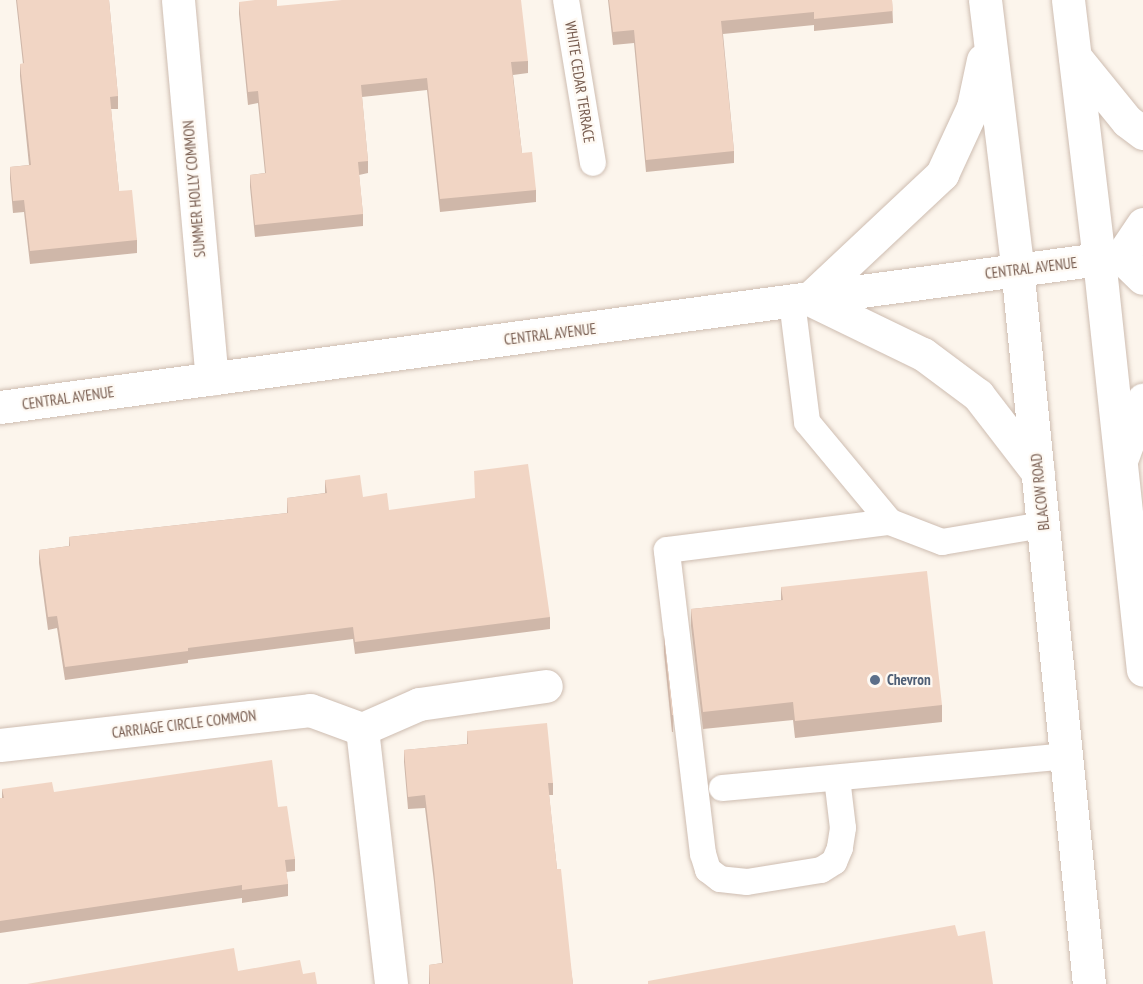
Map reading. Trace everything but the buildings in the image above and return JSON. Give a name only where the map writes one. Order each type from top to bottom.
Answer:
[{"type":"main road","name":"SUMMER HOLLY COMMON","points":[[178,0],[212,378]]},
{"type":"main road","name":"BLACOW ROAD","points":[[985,0],[1017,269],[1089,984]]},
{"type":"main road","points":[[1068,0],[1099,259],[1120,462],[1134,493],[1143,670]]},
{"type":"main road","points":[[989,36],[973,107],[942,174],[800,300],[922,354],[978,395],[1038,473]]},
{"type":"main road","points":[[1075,57],[1128,121],[1143,133]]},
{"type":"main road","points":[[1143,224],[1120,257],[1143,278]]},
{"type":"main road","name":"CENTRAL AVENUE","points":[[0,407],[1099,259]]},
{"type":"main road","points":[[1120,462],[1143,400]]},
{"type":"main road","points":[[391,984],[362,729],[420,704],[546,686]]},
{"type":"main road","name":"CARRIAGE CIRCLE COMMON","points":[[1,736],[310,710],[362,729]]},
{"type":"lane","name":"WHITE CEDAR TERRACE","points":[[566,0],[593,163]]},
{"type":"lane","points":[[800,300],[807,422],[890,522]]},
{"type":"lane","points":[[837,778],[843,828],[840,848],[834,862],[821,870],[747,882],[720,879],[708,870],[703,854],[666,550],[890,522],[942,542],[1043,525]]},
{"type":"lane","points":[[722,788],[1066,756]]},
{"type":"place","name":"Chevron","points":[[875,680]]}]
